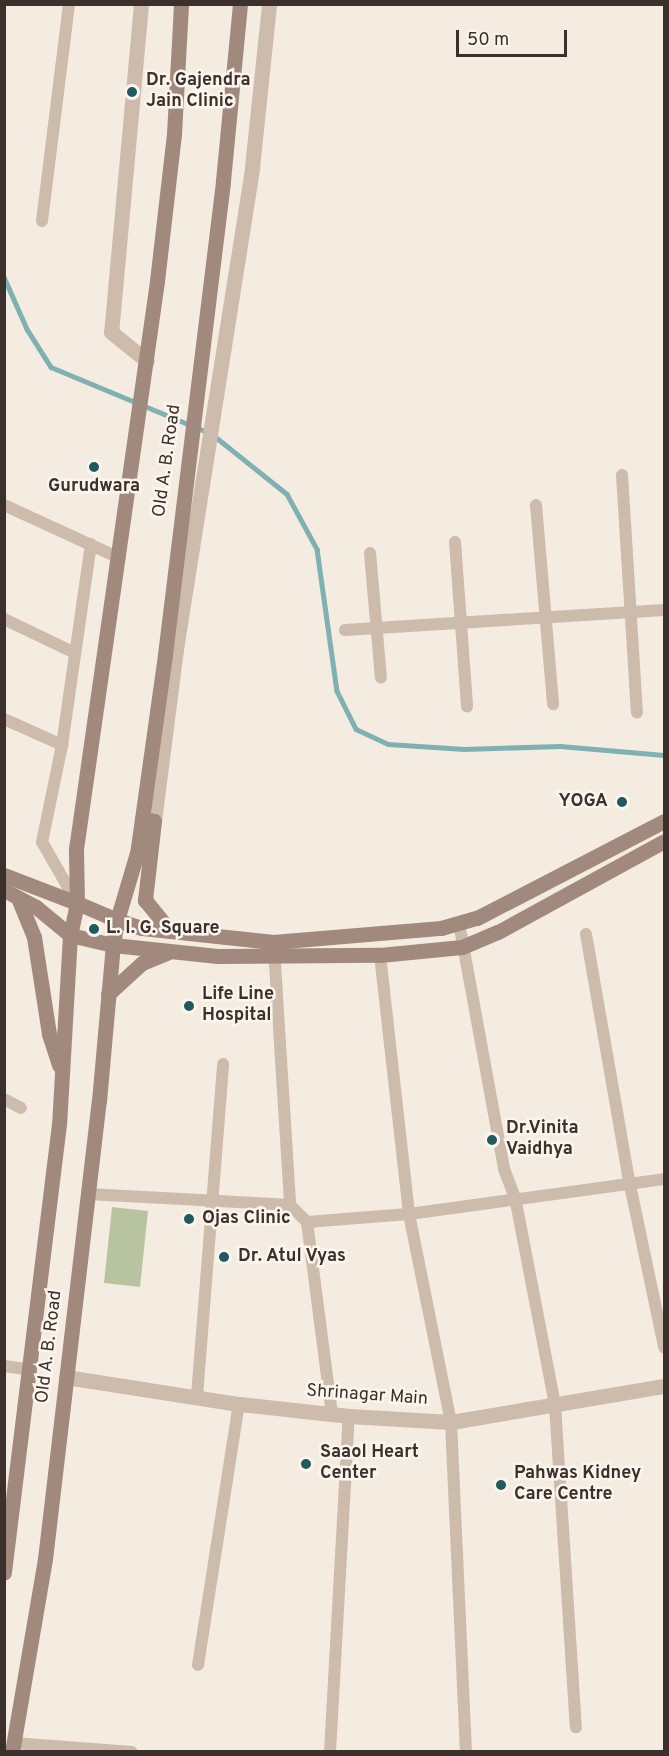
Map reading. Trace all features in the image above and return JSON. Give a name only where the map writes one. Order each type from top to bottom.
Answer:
[{"type":"main road","name":"Old A. B. Road","points":[[77,903],[76,849],[135,454],[174,134],[181,4]]},
{"type":"main road","name":"Old A. B. Road","points":[[117,920],[148,820],[240,4]]},
{"type":"main road","points":[[148,820],[145,900],[170,931]]},
{"type":"main road","points":[[4,875],[117,920],[274,949],[431,929],[459,923],[496,909],[664,820]]},
{"type":"main road","points":[[4,890],[70,935],[113,945],[172,951],[274,949],[380,955],[462,947],[498,932],[664,841]]},
{"type":"main road","points":[[18,898],[34,937],[49,1034],[62,1074]]},
{"type":"main road","points":[[70,935],[77,903]]},
{"type":"main road","points":[[113,945],[117,920]]},
{"type":"main road","name":"Old A. B. Road","points":[[4,1573],[31,1370],[62,1074],[70,935]]},
{"type":"main road","name":"Old A. B. Road","points":[[13,1747],[45,1559],[88,1194],[113,945]]},
{"type":"main road","points":[[108,994],[147,960],[172,951]]},
{"type":"street","points":[[42,221],[69,4]]},
{"type":"street","points":[[141,4],[111,332],[147,361]]},
{"type":"street","points":[[148,820],[252,167],[269,4]]},
{"type":"street","points":[[621,475],[633,612],[637,713]]},
{"type":"street","points":[[4,505],[119,558]]},
{"type":"street","points":[[536,505],[553,704]]},
{"type":"street","points":[[454,542],[467,707]]},
{"type":"street","points":[[77,903],[42,842],[62,745],[91,544]]},
{"type":"street","points":[[370,553],[381,678]]},
{"type":"street","points":[[345,630],[378,626],[664,610]]},
{"type":"street","points":[[4,619],[75,653]]},
{"type":"street","points":[[4,719],[62,745]]},
{"type":"street","points":[[459,923],[504,1169],[515,1197],[555,1405],[576,1726]]},
{"type":"street","points":[[586,934],[630,1185],[664,1347]]},
{"type":"street","points":[[274,949],[290,1205],[307,1222],[332,1414]]},
{"type":"street","points":[[380,955],[409,1214],[451,1422],[466,1752]]},
{"type":"street","points":[[197,1396],[214,1203],[223,1064]]},
{"type":"street","points":[[4,1099],[21,1108]]},
{"type":"street","points":[[307,1222],[409,1214],[515,1197],[630,1185],[664,1179]]},
{"type":"street","points":[[88,1194],[214,1203],[290,1205]]},
{"type":"street","points":[[4,1366],[31,1370]]},
{"type":"street","name":"Shrinagar Main","points":[[66,1377],[239,1404],[350,1416],[451,1422],[664,1386]]},
{"type":"street","points":[[198,1665],[239,1404]]},
{"type":"street","points":[[330,1752],[350,1416]]},
{"type":"street","points":[[13,1747],[132,1752]]},
{"type":"green space","points":[[112,1207],[148,1211],[140,1287],[104,1283]]},
{"type":"waterway","points":[[4,277],[27,329],[51,367],[212,434],[287,494],[317,549],[337,691],[356,729],[388,744],[464,749],[560,746],[664,755]]},
{"type":"place","name":"Dr. Gajendra Jain Clinic","points":[[132,92]]},
{"type":"place","name":"Gurudwara","points":[[94,467]]},
{"type":"place","name":"YOGA","points":[[622,802]]},
{"type":"place","name":"L. I. G. Square","points":[[94,929]]},
{"type":"place","name":"Life Line Hospital","points":[[189,1006]]},
{"type":"place","name":"Dr.Vinita Vaidhya","points":[[492,1140]]},
{"type":"place","name":"Ojas Clinic","points":[[189,1219]]},
{"type":"place","name":"Dr. Atul Vyas","points":[[224,1257]]},
{"type":"place","name":"Saaol Heart Center","points":[[306,1464]]},
{"type":"place","name":"Pahwas Kidney Care Centre","points":[[501,1485]]}]
